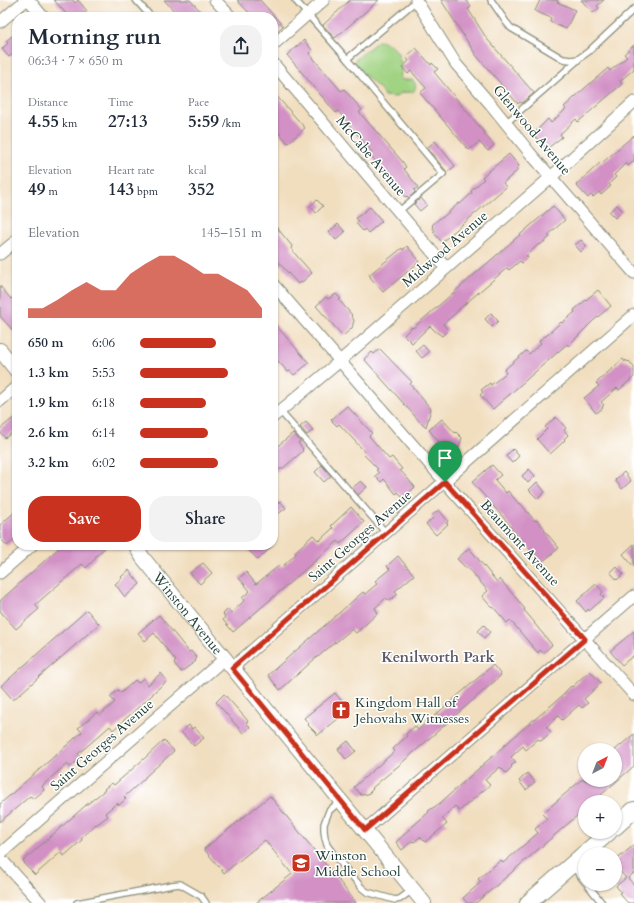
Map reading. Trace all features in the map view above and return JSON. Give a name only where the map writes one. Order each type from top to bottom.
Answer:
[{"type":"main road","points":[[622,821],[634,810]]},
{"type":"main road","points":[[528,903],[601,839]]},
{"type":"street","points":[[13,12],[28,0],[39,12]]},
{"type":"street","points":[[215,0],[226,12]]},
{"type":"street","points":[[278,41],[324,0]]},
{"type":"street","name":"Glenwood Avenue","points":[[416,0],[456,64],[530,153],[634,273]]},
{"type":"street","points":[[0,22],[12,13]]},
{"type":"street","name":"McCabe Avenue","points":[[278,70],[446,268]]},
{"type":"street","name":"Midwood Avenue","points":[[278,412],[340,361],[551,177],[634,102]]},
{"type":"street","points":[[0,254],[12,244]]},
{"type":"street","name":"Beaumont Avenue","points":[[278,290],[445,482],[634,695]]},
{"type":"street","name":"Saint Georges Avenue","points":[[0,854],[387,533],[634,315]]},
{"type":"street","points":[[0,350],[12,365]]},
{"type":"street","points":[[0,401],[12,390]]},
{"type":"street","points":[[0,573],[26,550]]},
{"type":"street","name":"Winston Avenue","points":[[138,550],[228,664],[424,903]]},
{"type":"street","points":[[365,830],[634,596]]},
{"type":"street","points":[[0,858],[41,903]]},
{"type":"lane","points":[[136,0],[147,12]]},
{"type":"lane","points":[[295,0],[347,59],[443,174],[398,212]]},
{"type":"lane","points":[[347,59],[416,0]]},
{"type":"lane","points":[[492,0],[511,28],[563,59],[578,59]]},
{"type":"lane","points":[[506,123],[578,59],[588,52],[634,9]]},
{"type":"lane","points":[[278,416],[387,533]]},
{"type":"lane","points":[[341,801],[329,811],[324,824],[327,845],[335,856],[367,892],[395,900],[413,889]]},
{"type":"lane","points":[[572,865],[578,873]]},
{"type":"lane","points":[[77,903],[172,884],[180,884],[201,896],[206,903]]},
{"type":"lane","points":[[593,891],[602,903]]},
{"type":"green space","points":[[378,41],[389,44],[397,52],[401,65],[400,78],[403,80],[413,80],[415,83],[414,91],[402,93],[396,97],[384,96],[381,90],[360,71],[355,64],[355,60]]},
{"type":"building","points":[[54,0],[73,0],[75,3],[78,0],[87,11],[86,12],[65,12]]},
{"type":"building","points":[[164,0],[190,0],[201,12],[175,12]]},
{"type":"building","points":[[237,0],[260,0],[271,12],[248,12]]},
{"type":"building","points":[[350,0],[379,0],[335,38],[323,25]]},
{"type":"building","points":[[441,0],[466,0],[471,7],[468,9],[487,39],[534,93],[522,103],[520,102],[518,104],[476,55]]},
{"type":"building","points":[[540,0],[558,0],[557,2],[575,10],[566,29],[550,22],[551,18],[535,11]]},
{"type":"building","points":[[581,0],[604,0],[597,6],[599,8],[593,13]]},
{"type":"building","points":[[278,20],[283,26],[278,30]]},
{"type":"building","points":[[12,36],[12,55],[9,57],[2,49],[8,43],[6,41]]},
{"type":"building","points":[[304,40],[312,50],[309,53],[341,91],[344,89],[362,110],[359,112],[406,167],[404,169],[418,187],[409,198],[407,196],[406,197],[370,155],[372,152],[338,111],[336,113],[287,55]]},
{"type":"building","points":[[634,45],[634,69],[620,81],[622,84],[578,122],[576,119],[560,134],[562,137],[548,148],[546,146],[545,147],[534,133],[548,119],[551,123],[566,109],[564,107],[608,68],[610,71],[627,57],[624,54]]},
{"type":"building","points":[[416,48],[431,65],[432,63],[438,69],[434,72],[494,145],[488,151],[479,142],[469,150],[420,93],[426,88],[411,71],[408,74],[402,67],[409,61],[406,57]]},
{"type":"building","points":[[278,98],[305,128],[288,143],[278,132]]},
{"type":"building","points":[[634,135],[634,161],[628,166],[626,163],[614,175],[616,177],[609,184],[611,186],[601,195],[599,192],[593,197],[591,195],[588,198],[576,185]]},
{"type":"building","points":[[435,141],[455,166],[447,172],[427,148]]},
{"type":"building","points":[[509,154],[519,166],[516,169],[518,170],[503,183],[506,187],[442,242],[433,232],[435,231],[432,225],[472,193],[471,191],[484,179],[482,177]]},
{"type":"building","points":[[421,198],[427,205],[420,211],[414,204]]},
{"type":"building","points":[[317,200],[323,206],[316,213],[310,206]]},
{"type":"building","points":[[617,205],[623,211],[615,218],[609,212]]},
{"type":"building","points":[[553,206],[565,220],[548,235],[550,237],[540,245],[539,244],[526,256],[528,257],[522,263],[520,261],[509,270],[507,268],[443,324],[448,330],[442,336],[430,326],[412,343],[404,335],[412,327],[413,328]]},
{"type":"building","points":[[370,207],[382,221],[368,233],[365,229],[363,231],[356,223],[359,222],[356,218]]},
{"type":"building","points":[[338,224],[345,232],[336,240],[329,232]]},
{"type":"building","points":[[278,229],[292,246],[291,248],[296,255],[312,273],[298,284],[278,262]]},
{"type":"building","points":[[581,240],[587,246],[581,252],[575,245]]},
{"type":"building","points":[[407,246],[419,262],[383,292],[369,275],[402,248],[403,250]]},
{"type":"building","points":[[0,286],[11,299],[12,298],[12,329],[0,316]]},
{"type":"building","points":[[598,290],[611,306],[593,321],[568,346],[567,344],[493,409],[480,395],[483,392],[481,390],[490,383],[491,385],[506,373],[504,370],[526,351],[529,354],[541,343],[539,341],[575,312],[574,310]]},
{"type":"building","points":[[336,294],[341,299],[339,300],[352,315],[351,316],[354,320],[352,328],[343,336],[316,306],[326,297],[328,299]]},
{"type":"building","points":[[491,313],[498,321],[492,327],[485,319]]},
{"type":"building","points":[[278,328],[309,363],[294,375],[290,371],[288,372],[278,361]]},
{"type":"building","points":[[423,345],[429,352],[422,358],[416,351]]},
{"type":"building","points":[[380,349],[412,382],[410,384],[431,409],[426,427],[364,359],[372,352],[374,354]]},
{"type":"building","points":[[623,359],[625,362],[626,360],[628,362],[629,361],[634,367],[634,377],[619,390],[617,388],[601,402],[604,405],[602,407],[603,408],[596,413],[584,398],[599,386],[596,383]]},
{"type":"building","points":[[347,406],[372,433],[369,436],[389,459],[392,457],[402,469],[400,470],[415,487],[403,498],[398,492],[396,494],[384,479],[381,482],[375,476],[379,473],[376,470],[378,469],[363,454],[365,452],[339,424],[337,426],[331,420]]},
{"type":"building","points":[[556,417],[566,428],[564,430],[568,435],[564,439],[565,440],[550,454],[537,439],[547,429],[545,427]]},
{"type":"building","points":[[12,419],[12,433],[5,438],[0,432],[0,429]]},
{"type":"building","points":[[442,419],[462,438],[458,449],[449,456],[438,444],[440,443],[429,430]]},
{"type":"building","points":[[306,422],[313,430],[307,435],[300,427]]},
{"type":"building","points":[[293,433],[300,441],[298,443],[303,451],[278,471],[278,446]]},
{"type":"building","points":[[513,449],[519,456],[512,463],[506,456]]},
{"type":"building","points":[[322,465],[331,476],[324,482],[315,472]]},
{"type":"building","points":[[492,465],[501,475],[495,480],[506,493],[508,491],[519,504],[520,503],[535,521],[537,520],[559,548],[542,562],[472,482]]},
{"type":"building","points":[[529,469],[535,476],[528,483],[522,476]]},
{"type":"building","points":[[624,472],[631,481],[622,489],[615,480]]},
{"type":"building","points":[[361,481],[367,487],[358,495],[352,488]]},
{"type":"building","points":[[537,482],[545,492],[538,499],[529,490]]},
{"type":"building","points":[[280,501],[286,508],[278,514],[278,503]]},
{"type":"building","points":[[351,507],[364,522],[340,544],[338,541],[233,632],[223,620],[225,617],[223,614],[228,609],[231,613],[244,601],[242,598],[250,591],[239,578],[246,572],[256,584],[280,565],[282,567],[313,535],[319,541],[333,528],[331,526]]},
{"type":"building","points":[[439,510],[448,521],[446,523],[448,524],[436,535],[426,524],[433,518],[431,516]]},
{"type":"building","points":[[12,514],[12,542],[7,546],[0,538],[0,525]]},
{"type":"building","points":[[634,544],[634,567],[623,554]]},
{"type":"building","points":[[469,548],[497,582],[500,579],[552,645],[543,653],[540,650],[538,653],[510,620],[507,623],[482,596],[488,591],[468,568],[467,569],[457,559]]},
{"type":"building","points":[[56,550],[103,550],[86,568],[82,564],[35,605],[39,609],[16,629],[0,611],[0,601]]},
{"type":"building","points":[[249,550],[268,550],[258,560]]},
{"type":"building","points":[[398,556],[414,575],[395,591],[398,594],[389,601],[386,598],[375,608],[378,613],[356,633],[352,629],[318,656],[280,690],[268,675],[363,592],[365,594],[377,584],[375,581],[390,569],[387,566]]},
{"type":"building","points":[[203,563],[212,573],[200,584],[190,573]]},
{"type":"building","points":[[616,566],[623,574],[617,580],[610,572]]},
{"type":"building","points":[[129,570],[140,584],[125,597],[115,584]]},
{"type":"building","points":[[596,584],[603,592],[601,594],[604,598],[586,612],[577,601]]},
{"type":"building","points":[[87,610],[99,624],[13,700],[1,686]]},
{"type":"building","points":[[159,615],[189,652],[191,651],[197,658],[195,660],[196,661],[181,672],[174,663],[176,661],[154,633],[145,641],[138,633]]},
{"type":"building","points":[[484,625],[490,632],[484,638],[478,631]]},
{"type":"building","points":[[634,631],[634,655],[622,665],[610,651]]},
{"type":"building","points":[[493,665],[501,675],[497,679],[372,788],[373,789],[368,794],[361,795],[354,787],[395,751],[393,749],[407,736],[406,734],[415,726],[418,730]]},
{"type":"building","points":[[590,671],[601,683],[584,699],[588,703],[582,708],[579,705],[562,720],[558,716],[546,727],[551,732],[541,741],[538,739],[526,750],[523,746],[511,757],[516,762],[506,773],[500,767],[485,780],[490,785],[459,811],[455,806],[442,818],[447,824],[425,842],[420,837],[414,842],[412,841],[402,850],[396,842],[429,812],[428,811],[439,804],[562,696],[571,686],[572,687]]},
{"type":"building","points":[[161,673],[167,681],[150,697],[113,730],[110,726],[78,754],[81,758],[70,767],[67,764],[54,775],[42,786],[44,790],[34,799],[30,796],[0,822],[0,804],[82,732],[78,728],[97,712],[100,715],[113,704],[115,702],[110,697],[118,690],[121,693],[135,680],[138,683],[143,678],[148,685]]},
{"type":"building","points":[[335,693],[349,710],[318,735],[308,725],[309,724],[304,718]]},
{"type":"building","points":[[224,694],[248,721],[246,722],[250,727],[243,733],[216,702]]},
{"type":"building","points":[[189,725],[192,729],[194,727],[204,738],[194,746],[181,732]]},
{"type":"building","points":[[634,734],[634,766],[622,777],[622,744]]},
{"type":"building","points":[[164,740],[174,751],[124,797],[126,799],[119,805],[117,803],[105,813],[108,816],[96,824],[81,838],[82,840],[64,856],[61,852],[35,875],[24,864],[25,863],[23,861],[105,790],[104,789],[112,783],[114,785]]},
{"type":"building","points":[[348,741],[356,751],[346,759],[338,749]]},
{"type":"building","points":[[527,773],[535,782],[526,790],[519,781]]},
{"type":"building","points":[[578,783],[578,787],[610,787],[601,795],[578,795],[578,815],[476,903],[467,903],[463,898],[481,882],[478,879],[501,860],[503,863],[538,833],[535,829],[547,819],[542,814]]},
{"type":"building","points":[[270,796],[356,903],[256,903],[292,874],[265,840],[224,873],[204,849]]},
{"type":"building","points":[[634,845],[634,873],[628,878],[634,885],[634,903],[628,903],[619,893],[622,891],[622,881],[626,878],[622,874],[622,855]]},
{"type":"place","name":"Kingdom Hall of Jehovahs Witnesses","points":[[341,710]]},
{"type":"place","name":"Winston Middle School","points":[[301,863]]},
{"type":"district","name":"Kenilworth Park","points":[[438,657]]},
{"type":"route","points":[[445,482],[585,639],[365,830],[232,668],[445,482]]}]
